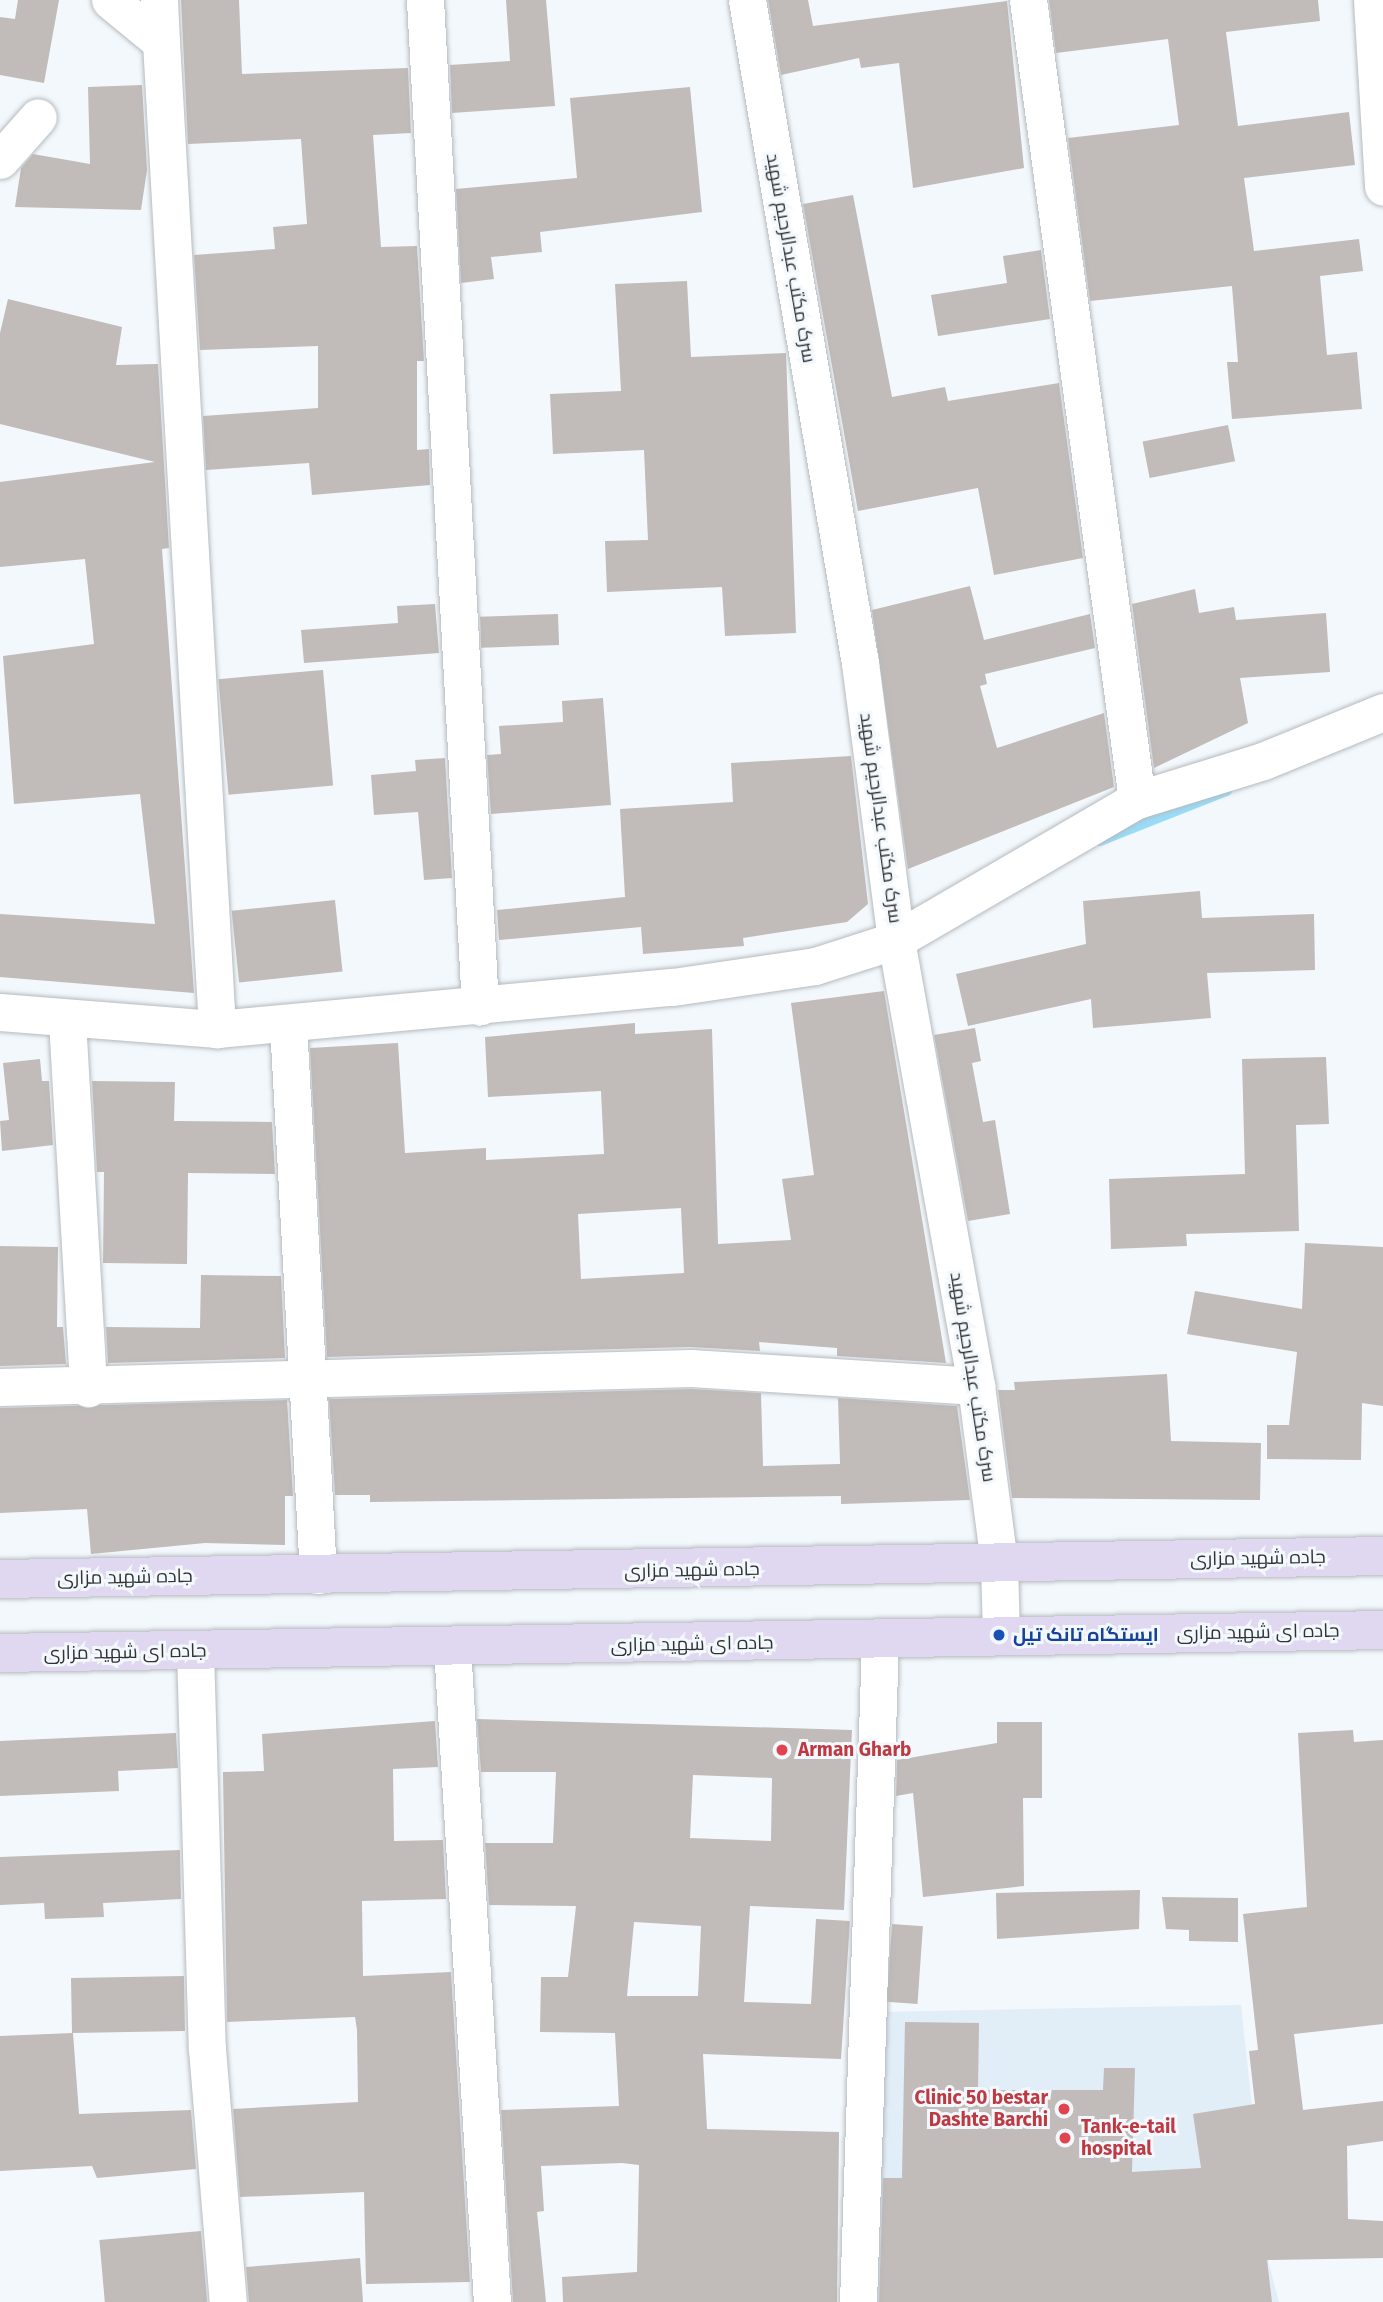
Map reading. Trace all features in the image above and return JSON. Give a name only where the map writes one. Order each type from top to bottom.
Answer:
[{"type":"main road","name":"جاده شهید مزاری","points":[[0,1579],[1383,1556]]},
{"type":"main road","name":"جاده ای شهید مزاری","points":[[0,1653],[880,1641],[1002,1636],[1383,1630]]},
{"type":"street","points":[[110,0],[161,42]]},
{"type":"street","points":[[159,0],[218,1029]]},
{"type":"street","points":[[425,0],[480,1006]]},
{"type":"street","name":"سرک مکتب عبدالرحیم شهید","points":[[747,0],[860,663],[896,940],[976,1386],[999,1563],[1002,1636]]},
{"type":"street","points":[[1028,0],[1137,800]]},
{"type":"street","points":[[1372,0],[1383,187]]},
{"type":"street","points":[[0,160],[38,117]]},
{"type":"street","points":[[0,1012],[67,1020],[218,1029],[480,1006],[816,965],[896,940],[1137,800],[1263,761],[1383,712]]},
{"type":"street","points":[[67,1020],[88,1388]]},
{"type":"street","points":[[288,1024],[318,1575]]},
{"type":"street","points":[[0,1387],[88,1388],[308,1383],[435,1373],[691,1368],[976,1386]]},
{"type":"street","points":[[858,2302],[880,1641]]},
{"type":"street","points":[[452,1647],[492,2302]]},
{"type":"street","points":[[195,1651],[207,2049],[228,2302]]},
{"type":"shaded area","name":"Tank-e-tail hospital","points":[[1241,2005],[1269,2264],[1279,2302],[870,2302],[879,2012]]},
{"type":"building","points":[[18,0],[59,0],[44,83],[0,75],[0,17],[15,19]]},
{"type":"building","points":[[181,0],[239,0],[242,74],[408,68],[411,133],[373,135],[381,247],[417,246],[424,361],[417,361],[417,450],[429,449],[430,485],[312,495],[309,463],[206,470],[203,416],[318,408],[318,346],[200,350],[194,255],[275,249],[273,227],[307,224],[301,139],[188,144]]},
{"type":"building","points":[[506,0],[546,0],[555,106],[452,113],[450,65],[510,61]]},
{"type":"building","points":[[768,0],[808,0],[813,26],[1007,1],[1024,168],[913,188],[899,63],[861,68],[859,58],[781,75]]},
{"type":"building","points":[[1049,0],[1318,0],[1320,21],[1226,32],[1238,126],[1349,112],[1355,165],[1244,178],[1254,251],[1359,239],[1363,271],[1320,276],[1327,355],[1357,352],[1362,409],[1232,419],[1227,362],[1238,362],[1232,286],[1090,301],[1068,138],[1179,125],[1168,39],[1056,53]]},
{"type":"building","points":[[142,85],[147,170],[141,210],[15,207],[21,168],[33,154],[90,164],[88,87]]},
{"type":"building","points":[[690,87],[702,212],[540,232],[542,252],[491,257],[494,279],[461,283],[456,189],[577,178],[570,98]]},
{"type":"building","points":[[853,195],[892,397],[945,387],[948,401],[1059,383],[1083,558],[994,575],[978,488],[858,511],[803,204]]},
{"type":"building","points":[[1041,250],[1050,319],[938,336],[931,295],[1007,283],[1003,256]]},
{"type":"building","points":[[687,281],[691,357],[786,353],[796,633],[725,636],[722,587],[607,592],[605,541],[648,540],[644,450],[553,454],[550,394],[621,391],[615,284]]},
{"type":"building","points":[[8,299],[122,327],[116,365],[158,364],[169,548],[162,549],[194,993],[0,977],[0,914],[155,924],[140,794],[14,804],[3,656],[94,644],[85,559],[0,567],[0,482],[155,462],[0,424],[0,333]]},
{"type":"building","points":[[1228,425],[1235,461],[1150,478],[1143,442]]},
{"type":"building","points":[[970,586],[984,640],[1090,614],[1095,648],[985,674],[987,684],[980,686],[997,748],[1104,713],[1114,787],[908,869],[872,610]]},
{"type":"building","points":[[1195,589],[1199,613],[1234,607],[1236,620],[1326,613],[1330,672],[1240,678],[1248,723],[1154,768],[1132,604]]},
{"type":"building","points":[[435,604],[439,653],[304,663],[301,630],[398,623],[397,606]]},
{"type":"building","points":[[558,614],[559,645],[481,648],[480,617]]},
{"type":"building","points":[[323,670],[333,786],[229,795],[218,679]]},
{"type":"building","points":[[603,698],[611,805],[491,814],[487,755],[501,754],[499,726],[563,722],[562,701]]},
{"type":"building","points":[[851,756],[868,904],[847,922],[743,938],[744,946],[643,954],[641,927],[499,940],[497,910],[625,897],[620,809],[733,802],[731,763]]},
{"type":"building","points":[[445,758],[452,878],[424,880],[418,812],[374,815],[371,775],[416,771],[415,760]]},
{"type":"building","points":[[1200,891],[1202,918],[1314,914],[1315,970],[1207,973],[1211,1018],[1093,1028],[1091,999],[968,1026],[956,974],[1086,944],[1083,901]]},
{"type":"building","points":[[335,900],[343,972],[239,982],[232,911]]},
{"type":"building","points":[[884,991],[946,1363],[837,1356],[837,1348],[759,1342],[760,1351],[690,1347],[327,1357],[310,1048],[398,1043],[405,1153],[486,1148],[486,1160],[604,1154],[601,1091],[488,1097],[485,1037],[635,1023],[635,1034],[712,1029],[718,1244],[791,1240],[782,1179],[814,1175],[791,1003]],"holes":[[[681,1208],[684,1273],[581,1279],[578,1214]]]},
{"type":"building","points":[[975,1028],[981,1061],[972,1063],[983,1122],[995,1120],[1010,1214],[968,1221],[934,1035]]},
{"type":"building","points":[[1326,1057],[1329,1124],[1296,1125],[1299,1231],[1186,1234],[1187,1246],[1111,1249],[1109,1179],[1245,1174],[1242,1059]]},
{"type":"building","points":[[40,1059],[42,1081],[49,1081],[53,1145],[2,1151],[0,1121],[9,1120],[3,1063]]},
{"type":"building","points":[[92,1081],[175,1082],[174,1121],[272,1122],[275,1174],[188,1173],[187,1264],[103,1263],[104,1172],[97,1172]]},
{"type":"building","points":[[1305,1243],[1383,1247],[1383,1406],[1362,1403],[1361,1460],[1267,1459],[1267,1425],[1289,1425],[1297,1352],[1187,1334],[1195,1291],[1302,1309]]},
{"type":"building","points":[[0,1246],[58,1247],[57,1327],[63,1327],[66,1364],[0,1366]]},
{"type":"building","points":[[201,1275],[281,1276],[285,1358],[108,1363],[106,1327],[200,1328]]},
{"type":"building","points":[[1167,1374],[1171,1441],[1261,1443],[1260,1500],[1012,1498],[998,1390],[1015,1390],[1014,1382]]},
{"type":"building","points":[[691,1389],[761,1393],[763,1466],[840,1464],[838,1398],[957,1406],[970,1500],[841,1504],[841,1496],[370,1502],[370,1495],[335,1495],[329,1399]]},
{"type":"building","points":[[287,1400],[293,1496],[285,1496],[285,1545],[205,1543],[91,1554],[87,1509],[0,1513],[0,1408]]},
{"type":"building","points":[[477,1719],[852,1730],[844,1910],[750,1906],[744,2002],[811,2004],[816,1919],[850,1921],[841,2059],[703,2054],[707,2129],[839,2132],[837,2302],[563,2302],[562,2277],[637,2272],[639,2165],[622,2163],[541,2166],[544,2211],[537,2212],[546,2302],[513,2302],[501,2110],[619,2106],[615,2033],[540,2032],[541,1977],[568,1977],[576,1906],[489,1905],[485,1843],[553,1843],[556,1772],[481,1772]],"holes":[[[693,1775],[772,1778],[771,1841],[690,1838]],[[634,1922],[701,1926],[698,1996],[627,1996]]]},
{"type":"building","points":[[435,1721],[438,1767],[393,1769],[394,1841],[443,1840],[446,1899],[362,1901],[363,1976],[451,1972],[470,2282],[366,2284],[364,2192],[240,2197],[233,2109],[358,2102],[357,2030],[355,2017],[227,2022],[223,1772],[264,1771],[262,1734]]},
{"type":"building","points":[[997,1722],[1042,1722],[1042,1798],[1023,1798],[1024,1886],[923,1897],[913,1793],[896,1796],[897,1760],[997,1743]]},
{"type":"building","name":"Tank-e-tail hospital","points":[[1353,1730],[1354,1742],[1383,1740],[1383,2024],[1294,2034],[1303,2110],[1383,2101],[1383,2141],[1347,2146],[1348,2219],[1383,2221],[1383,2258],[1267,2260],[1272,2302],[879,2302],[883,2178],[902,2178],[905,2022],[979,2023],[978,2090],[1103,2090],[1104,2068],[1135,2068],[1132,2172],[1201,2168],[1193,2114],[1255,2104],[1249,2051],[1258,2050],[1243,1914],[1307,1907],[1298,1733]]},
{"type":"building","points":[[176,1733],[178,1768],[118,1771],[119,1791],[0,1796],[0,1741]]},
{"type":"building","points":[[180,1850],[181,1899],[103,1903],[104,1917],[45,1919],[44,1903],[0,1905],[0,1857]]},
{"type":"building","points":[[1140,1890],[1139,1929],[997,1939],[996,1893]]},
{"type":"building","points":[[1162,1897],[1238,1898],[1238,1942],[1189,1941],[1189,1930],[1166,1929]]},
{"type":"building","points":[[892,1924],[923,1926],[917,2004],[887,2002]]},
{"type":"building","points":[[184,1976],[185,2031],[72,2033],[71,1978]]},
{"type":"building","points":[[73,2033],[79,2114],[191,2110],[196,2169],[97,2178],[92,2166],[0,2171],[0,2036]]},
{"type":"building","points":[[201,2231],[207,2302],[105,2302],[99,2240]]},
{"type":"building","points":[[360,2258],[363,2302],[249,2302],[246,2267]]},
{"type":"waterway","points":[[1100,840],[1226,790]]},
{"type":"place","name":"ایستگاه تانک تیل","points":[[999,1635]]},
{"type":"place","name":"Arman Gharb","points":[[782,1750]]},
{"type":"place","name":"Clinic 50 bestar Dashte Barchi","points":[[1064,2109]]},
{"type":"place","name":"Tank-e-tail hospital","points":[[1065,2138]]}]
